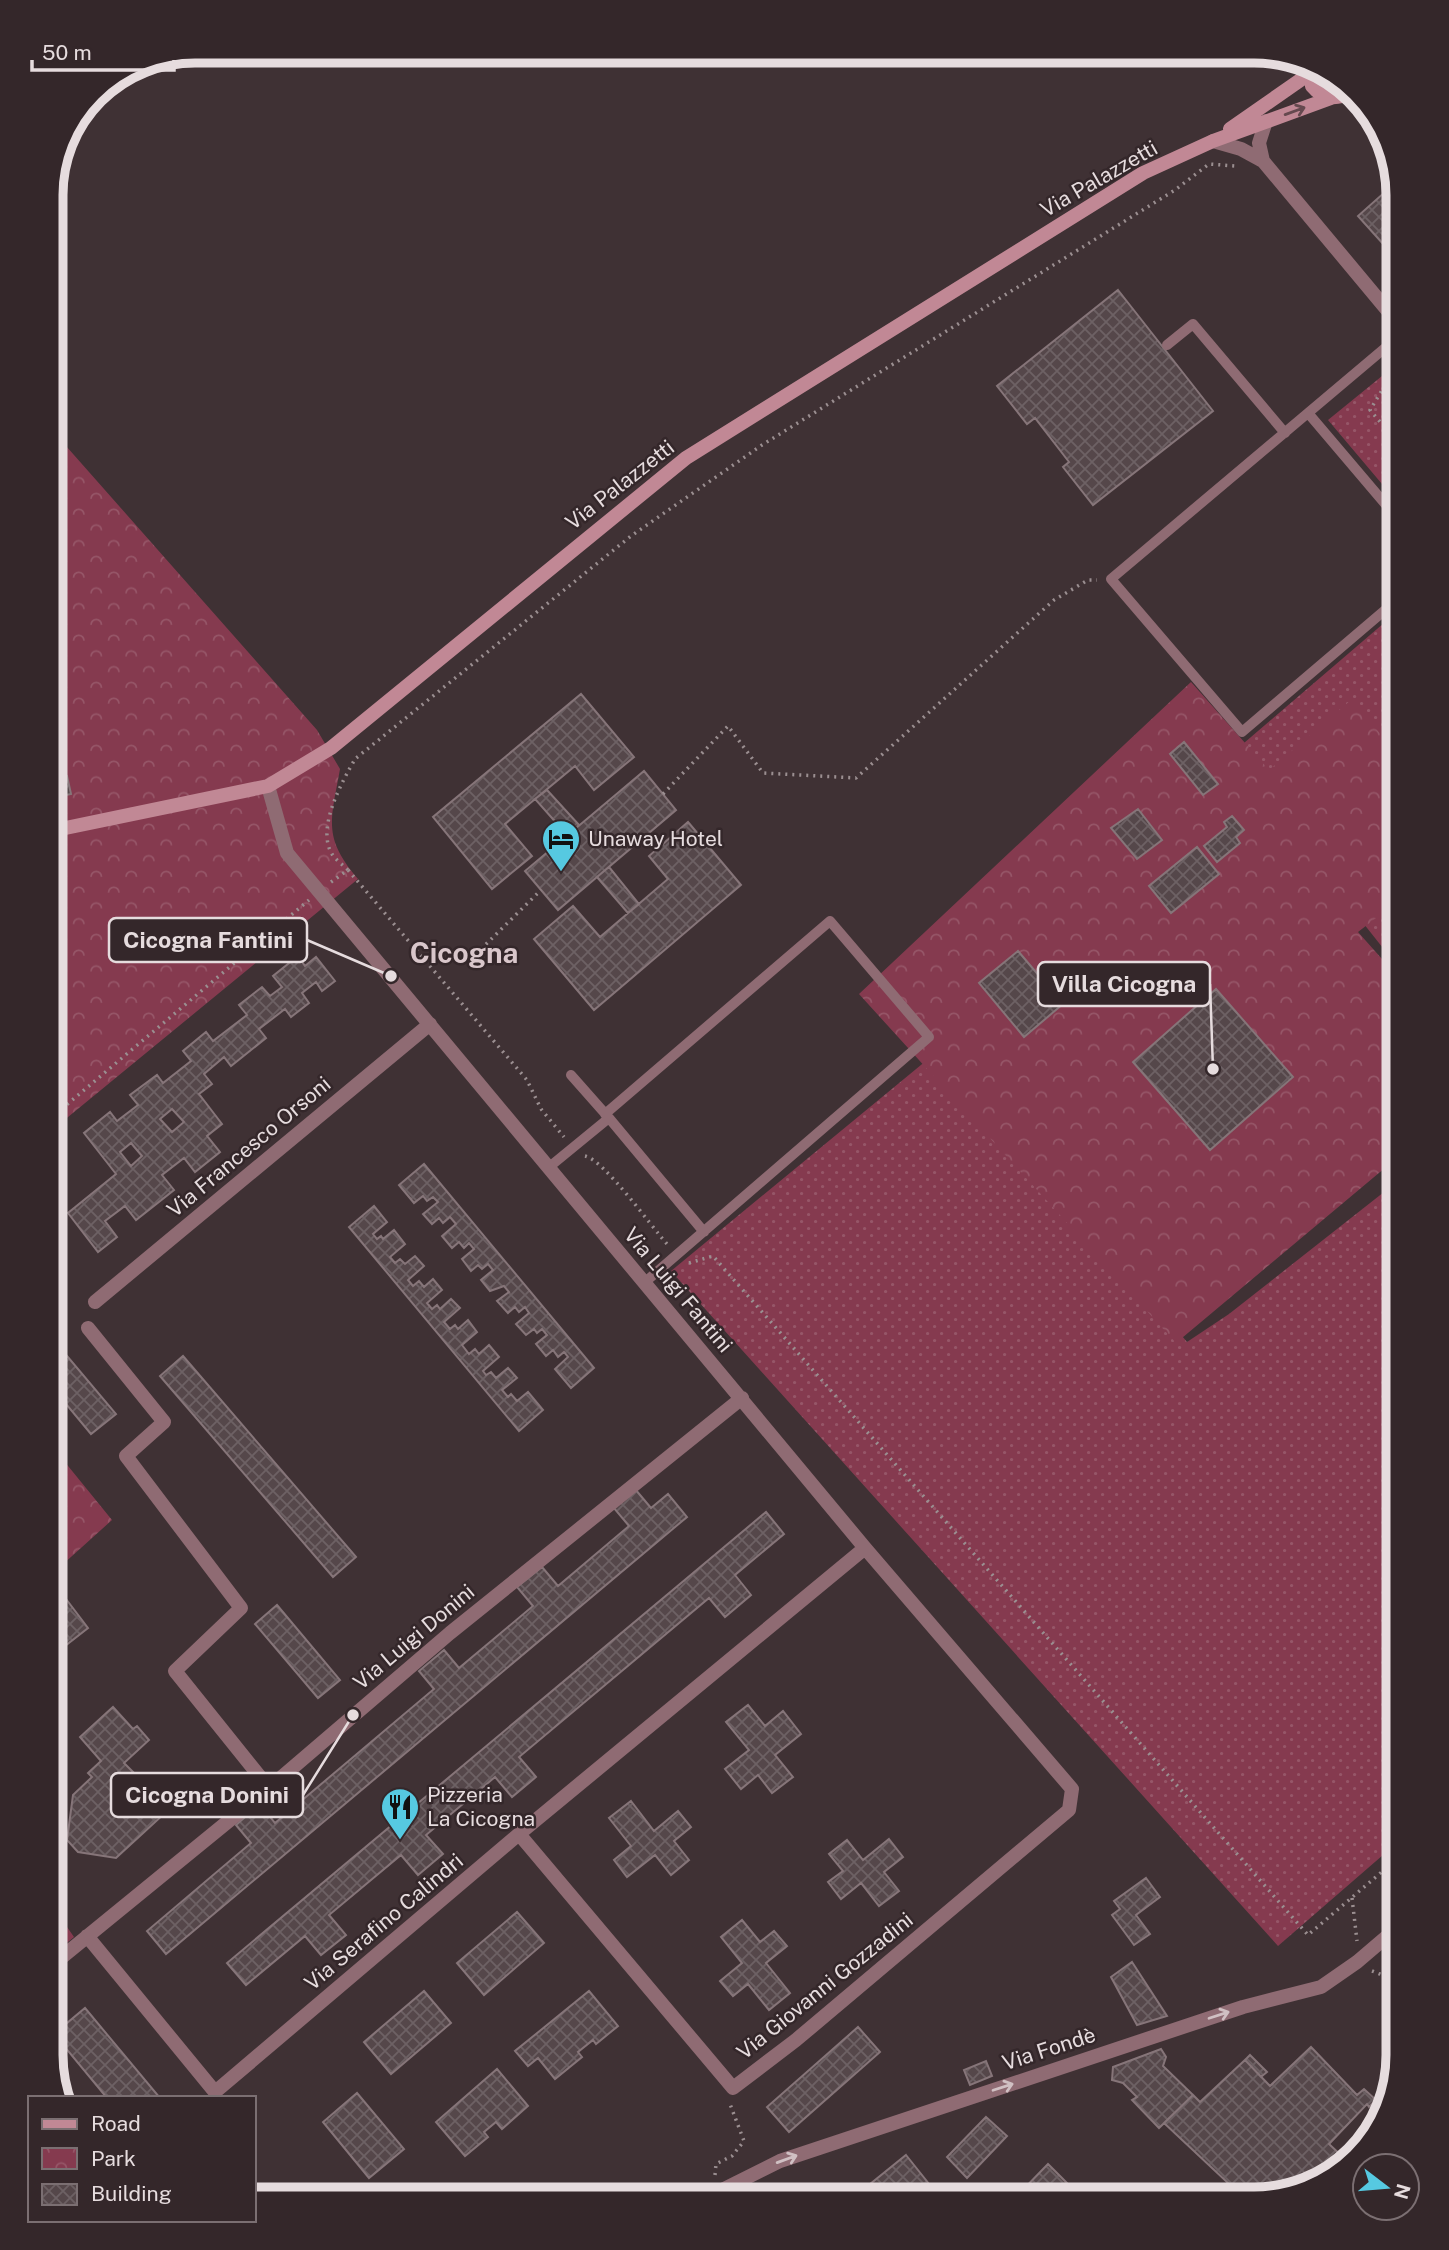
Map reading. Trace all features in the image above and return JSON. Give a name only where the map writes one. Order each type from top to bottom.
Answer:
[{"type":"main road","name":"Via Palazzetti","points":[[1213,141],[1306,74]]},
{"type":"main road","points":[[1312,77],[1317,91],[1331,98]]},
{"type":"main road","name":"Via Palazzetti","points":[[63,829],[268,786],[331,748],[687,458],[1143,173],[1213,141],[1340,95]]},
{"type":"street","points":[[1263,161],[1259,143],[1266,121]]},
{"type":"street","points":[[1213,141],[1241,149],[1263,161],[1386,309]]},
{"type":"street","name":"Via Luigi Fantini","points":[[268,786],[287,853],[865,1548],[1072,1789],[1069,1810]]},
{"type":"street","name":"Via Francesco Orsoni","points":[[95,1302],[430,1024]]},
{"type":"street","points":[[88,1328],[164,1422],[126,1457],[241,1608],[175,1671],[269,1788]]},
{"type":"street","name":"Via Luigi Donini","points":[[63,1956],[269,1788],[450,1633],[742,1398]]},
{"type":"street","name":"Via Serafino Calindri","points":[[87,1936],[215,2092],[519,1834],[865,1548]]},
{"type":"street","name":"Via Giovanni Gozzadini","points":[[519,1834],[733,2088],[796,2040],[1069,1810]]},
{"type":"street","name":"Via Fondè","points":[[728,2187],[793,2157],[1243,2007],[1321,1987],[1386,1937]]},
{"type":"lane","points":[[1167,345],[1193,324],[1285,433]]},
{"type":"lane","points":[[1386,347],[1111,579],[1242,733],[1386,609]]},
{"type":"lane","points":[[1308,413],[1386,505]]},
{"type":"lane","points":[[548,1168],[830,921],[929,1037],[644,1283]]},
{"type":"lane","points":[[571,1075],[704,1231]]},
{"type":"path","points":[[1243,168],[1209,164],[1175,190],[762,445],[631,536],[355,760],[335,794],[328,831],[331,853],[527,1080],[541,1109],[573,1147],[580,1154],[592,1157],[677,1255],[691,1264],[713,1256],[1308,1936],[1386,1868]]},
{"type":"path","points":[[1386,384],[1370,410],[1386,429]]},
{"type":"path","points":[[663,794],[728,726],[763,773],[856,778],[1054,600],[1088,580],[1111,579]]},
{"type":"path","points":[[63,1108],[348,870]]},
{"type":"path","points":[[471,959],[541,890]]},
{"type":"path","points":[[721,2187],[713,2171],[716,2164],[732,2156],[744,2141],[730,2105],[733,2088]]},
{"type":"green space","points":[[1386,373],[1386,489],[1328,420]]},
{"type":"green space","points":[[63,443],[317,730],[340,769],[332,815],[334,839],[358,879],[63,1121]]},
{"type":"green space","points":[[1386,621],[1386,952],[1230,755]]},
{"type":"green space","points":[[1191,682],[1269,770],[1351,700],[1386,740],[1386,910],[1358,932],[1386,964],[1386,1167],[1176,1343],[859,994]]},
{"type":"green space","points":[[944,1046],[1187,1342],[1229,1314],[1386,1190],[1386,1852],[1278,1946],[671,1271]]},
{"type":"green space","points":[[63,1460],[112,1520],[63,1564]]},
{"type":"green space","points":[[63,1921],[74,1937],[63,1946]]},
{"type":"building","points":[[1386,191],[1386,245],[1385,246],[1358,216]]},
{"type":"building","points":[[1118,290],[1213,411],[1093,505],[1063,467],[1069,462],[1035,418],[1027,424],[997,386]]},
{"type":"building","points":[[581,694],[634,757],[594,790],[575,766],[505,824],[532,856],[492,889],[433,817]]},
{"type":"building","points":[[1184,742],[1218,784],[1203,795],[1170,754]]},
{"type":"building","points":[[644,771],[676,810],[558,910],[525,871]]},
{"type":"building","points":[[67,776],[71,794],[63,796],[63,777]]},
{"type":"building","points":[[547,790],[579,825],[567,835],[535,799]]},
{"type":"building","points":[[1138,809],[1162,840],[1137,859],[1111,828]]},
{"type":"building","points":[[1232,816],[1244,830],[1236,837],[1240,843],[1217,862],[1204,846],[1227,827],[1224,822]]},
{"type":"building","points":[[688,822],[741,885],[594,1010],[534,939],[573,906],[600,937],[668,879],[649,856]]},
{"type":"building","points":[[1197,847],[1219,874],[1171,913],[1149,886]]},
{"type":"building","points":[[609,867],[639,904],[628,913],[597,877]]},
{"type":"building","points":[[1018,951],[1063,1004],[1024,1037],[979,983]]},
{"type":"building","points":[[298,956],[305,966],[316,957],[335,981],[322,991],[316,982],[302,993],[309,1003],[291,1017],[285,1009],[259,1029],[266,1038],[231,1066],[224,1057],[204,1074],[212,1084],[199,1094],[222,1124],[207,1136],[220,1152],[195,1172],[184,1158],[162,1175],[174,1190],[136,1220],[125,1206],[105,1221],[117,1237],[98,1252],[68,1213],[116,1174],[84,1133],[110,1112],[117,1121],[138,1105],[130,1095],[157,1075],[163,1083],[191,1061],[183,1051],[206,1032],[213,1041],[247,1015],[239,1005],[262,987],[270,996],[282,987],[273,976]],"holes":[[[172,1109],[184,1122],[172,1132],[160,1119]],[[131,1143],[142,1156],[131,1166],[120,1152]]]},
{"type":"building","points":[[1216,989],[1293,1077],[1210,1150],[1133,1062]]},
{"type":"building","points":[[424,1164],[594,1368],[571,1388],[555,1369],[568,1357],[564,1352],[558,1357],[553,1350],[546,1356],[536,1344],[547,1335],[542,1329],[537,1333],[534,1329],[526,1335],[516,1324],[529,1313],[525,1307],[519,1312],[515,1307],[508,1313],[497,1301],[509,1292],[504,1286],[490,1291],[481,1280],[493,1270],[488,1264],[482,1269],[478,1265],[471,1271],[462,1259],[474,1249],[469,1243],[464,1248],[459,1242],[452,1248],[442,1236],[456,1224],[450,1217],[443,1223],[439,1218],[432,1224],[423,1214],[438,1202],[433,1197],[427,1201],[423,1196],[414,1203],[399,1185]]},
{"type":"building","points":[[374,1206],[387,1222],[373,1234],[377,1239],[381,1236],[383,1239],[394,1230],[405,1244],[390,1257],[395,1263],[400,1259],[405,1264],[415,1256],[424,1266],[408,1280],[413,1286],[419,1281],[424,1287],[433,1279],[442,1290],[427,1303],[432,1309],[437,1305],[440,1309],[451,1299],[460,1308],[444,1322],[450,1329],[455,1325],[458,1329],[468,1320],[477,1332],[462,1345],[469,1354],[475,1349],[479,1354],[489,1345],[499,1357],[483,1371],[486,1375],[491,1372],[496,1378],[508,1368],[517,1378],[502,1390],[517,1401],[528,1392],[543,1410],[519,1431],[349,1227]]},
{"type":"building","points":[[63,1351],[116,1414],[91,1434],[63,1400]]},
{"type":"building","points":[[183,1356],[356,1557],[333,1577],[160,1376]]},
{"type":"building","points":[[635,1489],[651,1508],[668,1494],[687,1517],[166,1954],[147,1931],[251,1843],[236,1825],[260,1804],[275,1823],[434,1689],[419,1671],[444,1650],[459,1668],[533,1606],[517,1587],[542,1567],[558,1586],[629,1526],[613,1507]]},
{"type":"building","points":[[766,1512],[784,1534],[735,1575],[751,1595],[725,1617],[709,1598],[519,1757],[536,1777],[512,1797],[495,1777],[426,1835],[443,1854],[418,1875],[401,1855],[329,1915],[346,1935],[321,1955],[305,1936],[246,1985],[227,1963]]},
{"type":"building","points":[[63,1595],[88,1628],[63,1648]]},
{"type":"building","points":[[277,1605],[340,1680],[318,1698],[255,1624]]},
{"type":"building","points":[[748,1705],[765,1726],[783,1711],[801,1734],[775,1755],[793,1777],[772,1793],[758,1775],[741,1789],[725,1769],[749,1750],[726,1722]]},
{"type":"building","points":[[113,1707],[133,1729],[137,1726],[149,1740],[124,1763],[133,1772],[129,1775],[134,1780],[125,1788],[138,1802],[143,1797],[148,1801],[151,1798],[165,1813],[116,1858],[78,1852],[67,1840],[73,1795],[92,1777],[88,1773],[101,1761],[80,1737]]},
{"type":"building","points":[[631,1801],[654,1831],[678,1811],[691,1827],[674,1841],[689,1860],[671,1875],[655,1855],[627,1877],[614,1860],[631,1846],[609,1818]]},
{"type":"building","points":[[889,1839],[903,1857],[884,1872],[899,1891],[879,1906],[861,1883],[841,1899],[828,1882],[843,1871],[829,1854],[847,1840],[863,1860]]},
{"type":"building","points":[[1146,1878],[1160,1897],[1136,1915],[1150,1934],[1134,1945],[1112,1915],[1120,1909],[1114,1901]]},
{"type":"building","points":[[517,1912],[544,1943],[484,1995],[457,1963]]},
{"type":"building","points":[[742,1920],[760,1942],[774,1931],[787,1946],[766,1963],[790,1993],[769,2010],[748,1984],[733,1996],[720,1981],[742,1963],[721,1937]]},
{"type":"building","points":[[1132,1962],[1167,2016],[1137,2025],[1111,1977]]},
{"type":"building","points":[[424,1991],[451,2023],[391,2074],[364,2042]]},
{"type":"building","points":[[589,1991],[618,2026],[596,2044],[593,2040],[578,2052],[582,2057],[555,2079],[538,2058],[528,2066],[515,2051]]},
{"type":"building","points":[[85,2008],[158,2096],[105,2096],[63,2045],[63,2026]]},
{"type":"building","points":[[858,2027],[880,2052],[789,2132],[767,2107]]},
{"type":"building","points":[[1311,2047],[1357,2095],[1364,2089],[1376,2100],[1369,2107],[1367,2104],[1329,2144],[1340,2155],[1312,2173],[1271,2186],[1232,2187],[1164,2123],[1193,2095],[1200,2102],[1245,2060],[1270,2086]]},
{"type":"building","points":[[1161,2049],[1166,2057],[1163,2066],[1193,2095],[1159,2128],[1132,2100],[1137,2097],[1123,2083],[1112,2080],[1113,2067]]},
{"type":"building","points":[[1250,2055],[1267,2072],[1261,2077],[1245,2060]]},
{"type":"building","points":[[986,2061],[992,2076],[970,2085],[964,2070]]},
{"type":"building","points":[[497,2069],[528,2106],[502,2129],[496,2122],[484,2132],[488,2137],[465,2156],[436,2122]]},
{"type":"building","points":[[357,2093],[404,2149],[369,2178],[323,2122]]},
{"type":"building","points":[[986,2117],[1007,2136],[967,2178],[947,2157]]},
{"type":"building","points":[[906,2155],[931,2187],[866,2187]]},
{"type":"building","points":[[1048,2164],[1071,2187],[1026,2187]]},
{"type":"place","name":"Unaway Hotel","points":[[561,873]]},
{"type":"place","name":"Cicogna Fantini","points":[[391,976]]},
{"type":"place","name":"Villa Cicogna","points":[[1213,1069]]},
{"type":"place","name":"Cicogna Donini","points":[[353,1715]]},
{"type":"place","name":"Pizzeria La Cicogna","points":[[400,1841]]},
{"type":"district","name":"Cicogna","points":[[464,953]]}]
